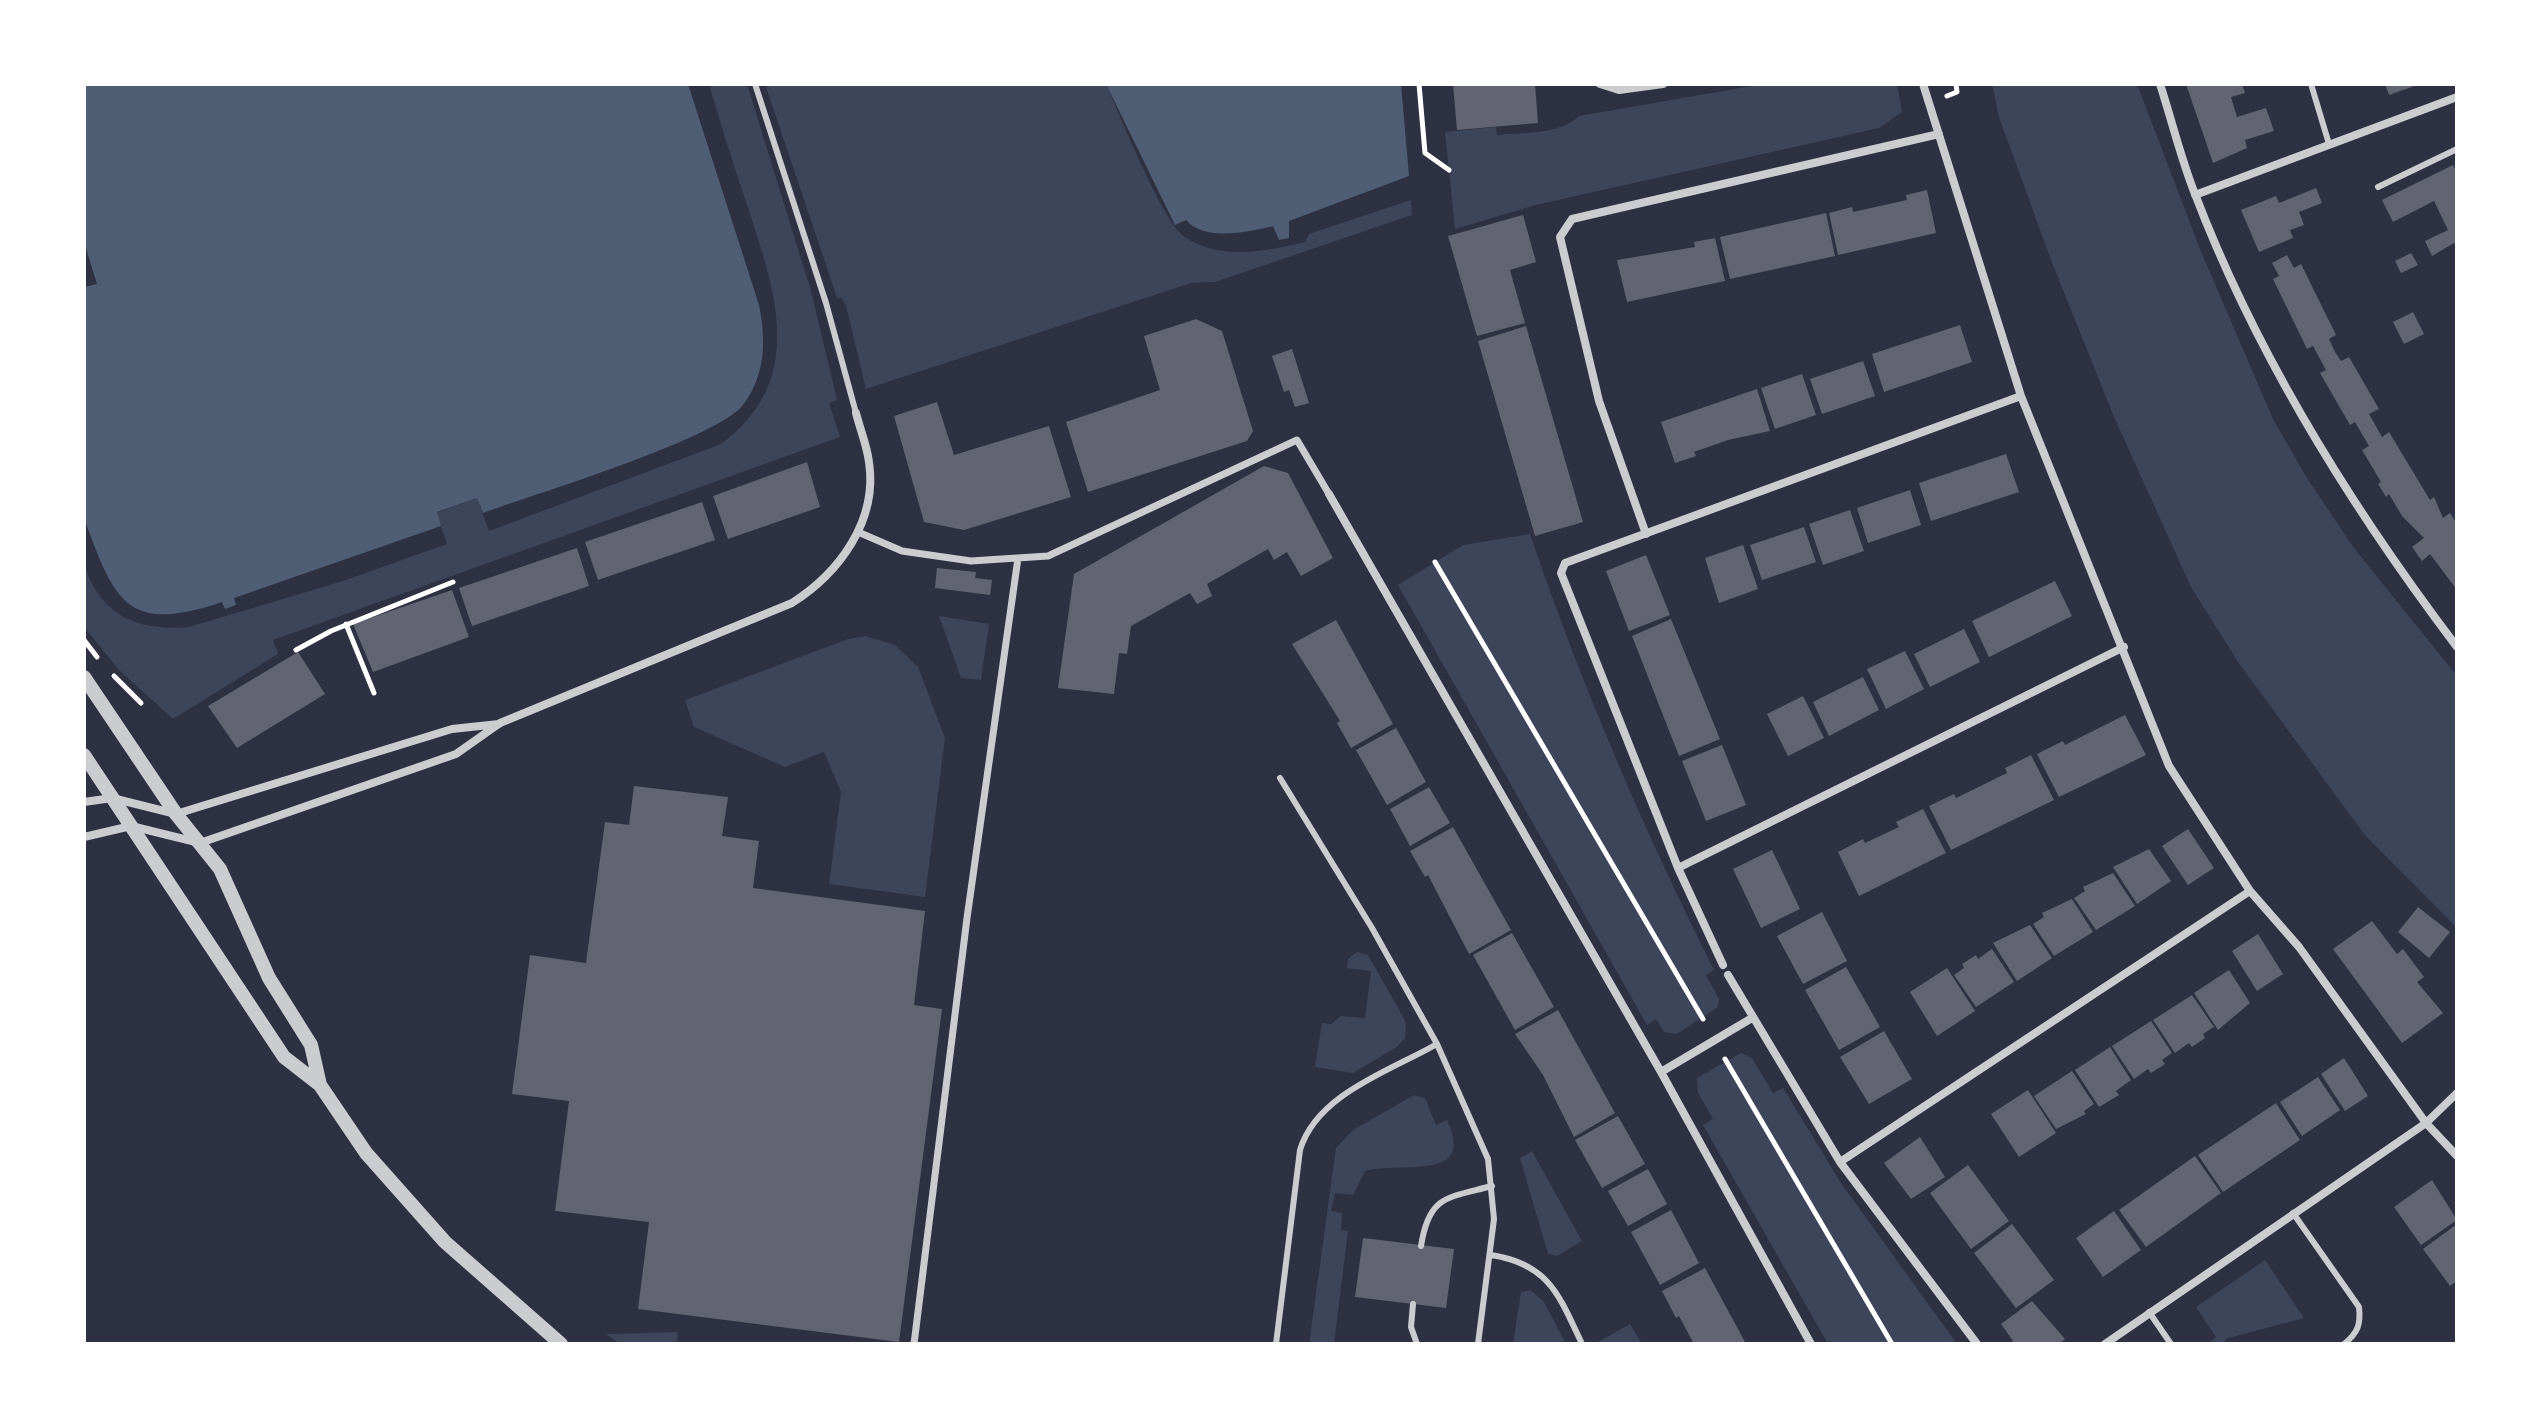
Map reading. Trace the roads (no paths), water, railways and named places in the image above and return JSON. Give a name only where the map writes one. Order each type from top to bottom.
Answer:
[{"type":"street","points":[[1600,84],[1619,90],[1663,84]]},
{"type":"street","points":[[1923,84],[2021,396],[2077,542],[2124,647],[2169,766],[2250,891],[2299,947],[2426,1123],[2457,1156]]},
{"type":"street","points":[[2160,84],[2195,195],[2274,366],[2359,507],[2457,647]]},
{"type":"street","points":[[2195,195],[2457,97]]},
{"type":"street","points":[[1646,534],[1599,401],[1563,252],[1560,237],[1572,219],[1939,134]]},
{"type":"street","points":[[1723,965],[1678,868],[1561,573],[1565,563],[2021,396]]},
{"type":"street","points":[[84,837],[131,826],[200,843],[456,754],[500,723],[792,603],[830,574],[849,552],[858,532],[866,508],[870,463],[856,413]]},
{"type":"street","points":[[858,532],[902,551],[971,561],[1048,556],[1297,440],[1661,1072],[1811,1344]]},
{"type":"street","points":[[914,1344],[967,918],[1018,558]]},
{"type":"street","points":[[1678,868],[2124,647]]},
{"type":"street","points":[[84,677],[176,814],[230,886],[269,978],[311,1045],[320,1085]]},
{"type":"street","points":[[84,802],[112,798],[176,814],[452,729],[500,723]]},
{"type":"street","points":[[84,755],[284,1057],[320,1085],[366,1153],[414,1209],[489,1283],[561,1344]]},
{"type":"street","points":[[1840,1162],[2250,891]]},
{"type":"street","points":[[1728,975],[1840,1162],[1977,1344]]},
{"type":"street","points":[[1661,1072],[1752,1018]]},
{"type":"street","points":[[2105,1344],[2426,1123],[2457,1093]]},
{"type":"lane","points":[[755,84],[826,303],[856,413]]},
{"type":"lane","points":[[2311,84],[2329,144]]},
{"type":"lane","points":[[2378,187],[2457,149]]},
{"type":"lane","points":[[1280,778],[1372,928],[1437,1044],[1479,1134],[1492,1186],[1491,1255],[1478,1344]]},
{"type":"lane","points":[[1276,1344],[1300,1150],[1305,1134],[1315,1118],[1339,1098],[1437,1044]]},
{"type":"lane","points":[[1421,1246],[1430,1210],[1441,1199],[1492,1186]]},
{"type":"lane","points":[[2293,1213],[2359,1307],[2361,1322],[2354,1336],[2344,1344]]},
{"type":"lane","points":[[1491,1255],[1513,1258],[1545,1276],[1582,1344]]},
{"type":"lane","points":[[1413,1304],[1411,1327],[1417,1344]]},
{"type":"lane","points":[[2149,1312],[2171,1344]]}]
